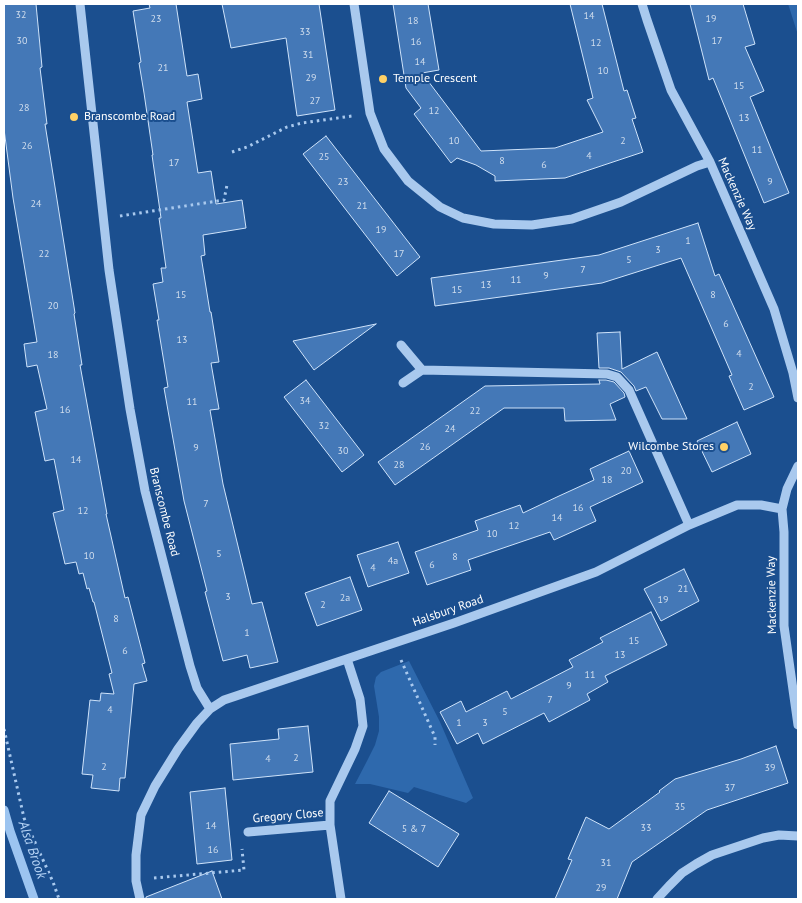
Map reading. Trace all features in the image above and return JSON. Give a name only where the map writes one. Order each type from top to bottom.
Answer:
[{"type":"street","name":"Branscombe Road","points":[[80,4],[108,270],[145,491],[190,666],[197,688],[210,709]]},
{"type":"street","points":[[354,4],[370,113],[384,149],[408,181],[440,207],[463,218],[494,224],[532,225],[572,219],[621,202],[697,166],[710,162]]},
{"type":"street","name":"Mackenzie Way","points":[[642,4],[672,90],[710,162],[774,309],[798,398]]},
{"type":"street","points":[[401,345],[422,370]]},
{"type":"street","points":[[403,383],[422,370],[606,374],[617,377],[629,390],[690,525]]},
{"type":"street","name":"Mackenzie Way","points":[[798,466],[787,489],[782,509],[784,532],[784,626],[798,725]]},
{"type":"street","name":"Halsbury Road","points":[[210,709],[224,700],[463,620],[596,572],[690,525],[737,506],[761,504],[782,509]]},
{"type":"street","name":"Gregory Close","points":[[341,899],[330,825],[330,801],[355,749],[363,726],[360,699],[347,659]]},
{"type":"street","points":[[140,899],[136,881],[136,855],[141,815],[155,786],[178,749],[210,709]]},
{"type":"street","name":"Gregory Close","points":[[248,832],[330,825]]},
{"type":"street","points":[[657,899],[682,873],[712,855],[763,838],[779,835],[798,836]]},
{"type":"path","points":[[232,152],[247,147],[287,127],[370,113]]},
{"type":"path","points":[[102,218],[224,200],[227,185]]},
{"type":"path","points":[[395,643],[403,666],[435,737],[435,745]]},
{"type":"path","points":[[4,729],[24,818],[59,899]]},
{"type":"path","points":[[136,881],[244,870],[241,836],[248,832]]},
{"type":"shaded area","points":[[788,4],[798,4],[798,35],[790,10]]},
{"type":"shaded area","points":[[409,661],[440,722],[473,798],[466,803],[414,787],[408,793],[370,784],[355,784],[375,745],[379,731],[379,717],[374,686],[376,677],[381,672]]},
{"type":"building","points":[[4,4],[36,4],[42,67],[40,68],[47,124],[45,124],[75,313],[82,365],[80,365],[106,514],[125,598],[128,597],[145,663],[142,664],[147,681],[134,684],[125,778],[120,778],[119,791],[91,788],[93,775],[82,774],[90,700],[100,701],[101,693],[114,694],[109,674],[112,673],[94,602],[89,588],[87,589],[83,573],[79,574],[76,562],[65,564],[53,513],[64,510],[54,459],[45,461],[35,412],[47,409],[37,365],[27,367],[24,344],[37,342],[13,198],[4,129]]},
{"type":"building","points":[[149,4],[176,4],[187,76],[198,74],[202,99],[187,102],[198,173],[211,171],[216,204],[242,200],[246,228],[203,235],[205,255],[201,256],[219,362],[211,363],[219,409],[210,410],[223,484],[252,604],[262,602],[278,662],[250,668],[247,655],[223,661],[184,501],[164,388],[168,387],[153,284],[163,282],[161,268],[166,268],[133,11],[150,8]]},
{"type":"building","points":[[222,4],[319,4],[335,110],[297,116],[286,38],[231,48]]},
{"type":"building","points":[[393,4],[428,4],[439,70],[422,73],[481,151],[555,148],[603,132],[587,100],[593,98],[570,4],[602,4],[624,91],[627,90],[636,118],[632,119],[643,152],[565,178],[495,181],[495,176],[476,165],[457,158],[451,163],[414,114],[421,108],[406,88]]},
{"type":"building","points":[[690,4],[743,4],[755,44],[745,47],[764,91],[750,97],[789,193],[764,203],[713,78],[709,80]]},
{"type":"building","points":[[326,136],[420,257],[397,276],[303,154]]},
{"type":"building","points":[[698,223],[715,276],[719,274],[774,397],[744,410],[729,376],[732,375],[681,258],[602,283],[435,306],[431,278],[599,255]]},
{"type":"building","points":[[376,324],[314,370],[293,341]]},
{"type":"building","points":[[620,332],[622,369],[657,352],[687,419],[662,419],[646,387],[636,391],[634,386],[621,372],[609,368],[599,368],[597,333]]},
{"type":"building","points":[[306,380],[364,455],[342,472],[284,397]]},
{"type":"building","points":[[599,380],[614,382],[624,393],[625,397],[610,404],[616,420],[565,421],[564,408],[504,408],[395,485],[378,462],[485,386],[600,384]]},
{"type":"building","name":"Wilcombe Stores","points":[[737,422],[751,454],[712,472],[697,441]]},
{"type":"building","points":[[629,451],[643,482],[590,507],[596,521],[554,540],[550,532],[468,560],[471,570],[427,585],[415,552],[478,530],[475,521],[520,505],[523,513],[594,480],[590,469]]},
{"type":"building","points":[[398,542],[409,573],[368,587],[357,555]]},
{"type":"building","points":[[684,569],[699,601],[661,621],[644,589]]},
{"type":"building","points":[[350,577],[362,610],[317,626],[305,593]]},
{"type":"building","points":[[651,612],[667,645],[605,676],[608,682],[587,694],[590,700],[549,722],[544,713],[483,744],[478,733],[457,744],[440,712],[461,701],[466,712],[507,691],[511,699],[573,667],[569,660],[603,642],[600,638]]},
{"type":"building","points":[[308,726],[313,772],[233,780],[230,744],[279,739],[278,729]]},
{"type":"building","points":[[776,746],[788,783],[707,810],[632,862],[617,899],[555,899],[572,860],[568,859],[586,817],[609,829],[675,779]]},
{"type":"building","points":[[225,788],[232,860],[197,864],[190,792]]},
{"type":"building","points":[[389,791],[459,834],[438,867],[369,823]]},
{"type":"building","points":[[212,871],[222,899],[146,899],[146,897]]},
{"type":"waterway","name":"Alsa Brook","points":[[4,810],[34,899]]},
{"type":"place","name":"Temple Crescent","points":[[383,79]]},
{"type":"place","name":"Branscombe Road","points":[[74,117]]},
{"type":"place","name":"Wilcombe Stores","points":[[724,447]]}]
